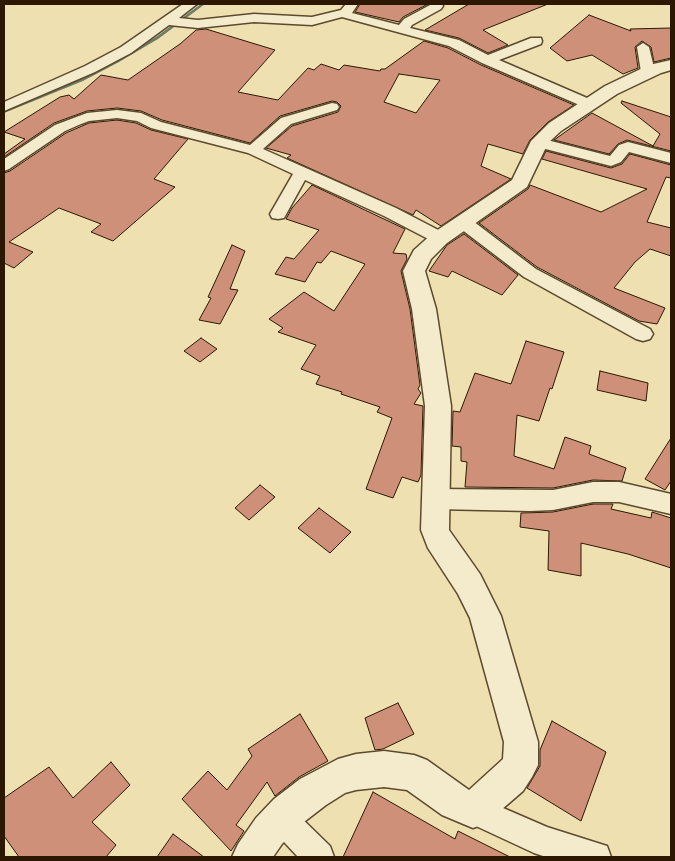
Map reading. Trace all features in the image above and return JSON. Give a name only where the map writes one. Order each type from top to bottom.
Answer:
[{"type":"street","points":[[4,106],[90,69],[126,50],[173,22],[191,4]]},
{"type":"street","points":[[403,29],[408,22],[438,6]]},
{"type":"street","points":[[173,22],[254,18],[312,21],[349,8],[348,16],[454,43],[487,60],[589,104]]},
{"type":"street","points":[[487,60],[536,41]]},
{"type":"street","points":[[473,810],[510,778],[520,765],[521,742],[485,616],[469,584],[438,538],[435,530],[438,406],[424,308],[414,271],[422,255],[440,238],[520,183],[539,143],[555,127],[654,61]]},
{"type":"street","points":[[253,150],[286,121],[332,108]]},
{"type":"street","points":[[4,166],[60,128],[87,117],[117,114],[141,117],[156,125],[253,150],[390,212],[440,238]]},
{"type":"street","points":[[539,143],[610,162],[616,159],[624,148],[628,147],[671,158]]},
{"type":"street","points":[[278,214],[301,173]]},
{"type":"street","points":[[463,222],[530,273],[643,334]]},
{"type":"street","points":[[435,499],[530,501],[553,500],[593,492],[619,492],[671,504]]},
{"type":"street","points":[[251,857],[269,830],[313,792],[338,777],[356,772],[384,769],[414,773],[454,802],[545,842],[596,857]]},
{"type":"street","points":[[281,818],[319,857]]},
{"type":"building","points":[[360,4],[428,4],[403,17],[399,22],[355,12]]},
{"type":"building","points":[[469,4],[548,4],[483,30],[508,45],[488,53],[459,38],[425,30]]},
{"type":"building","points":[[589,15],[631,31],[630,29],[671,28],[671,58],[654,62],[651,47],[642,41],[635,47],[638,68],[623,74],[592,55],[567,61],[550,48]]},
{"type":"building","points":[[206,29],[275,50],[238,92],[278,100],[308,68],[314,70],[321,64],[339,70],[344,65],[380,71],[424,41],[448,48],[481,65],[574,105],[548,122],[530,140],[523,154],[488,144],[481,166],[511,179],[441,226],[416,210],[413,215],[287,158],[291,155],[266,148],[292,126],[338,112],[341,106],[337,102],[332,101],[280,116],[250,143],[162,120],[141,111],[117,108],[87,111],[54,123],[4,157],[4,154],[25,139],[4,132],[60,97],[69,95],[74,99],[101,75],[128,80],[180,44],[196,30]],"holes":[[[399,74],[440,80],[416,113],[384,102]]]},
{"type":"building","points":[[622,101],[671,117],[671,151],[627,140],[618,144],[609,154],[554,140],[592,113],[653,146],[660,134],[621,103]]},
{"type":"building","points":[[117,120],[136,123],[151,130],[188,139],[154,179],[175,187],[113,241],[91,232],[101,224],[59,208],[9,242],[33,252],[14,268],[4,263],[4,173],[10,171],[66,133],[89,123]]},
{"type":"building","points":[[546,151],[611,168],[622,164],[630,154],[671,165],[671,178],[666,177],[647,222],[671,228],[671,256],[650,249],[635,262],[614,288],[665,308],[657,324],[639,321],[537,267],[479,223],[528,189],[530,185],[601,212],[647,189],[542,159]]},
{"type":"building","points":[[312,185],[405,229],[393,253],[406,254],[407,259],[401,271],[410,309],[420,385],[418,389],[421,393],[414,404],[423,406],[421,475],[418,482],[402,477],[393,498],[366,489],[392,418],[377,412],[380,407],[316,384],[320,376],[301,369],[316,345],[278,332],[283,328],[269,319],[304,292],[334,311],[365,264],[331,251],[321,263],[317,262],[305,282],[275,274],[286,257],[294,259],[319,230],[286,219],[292,208]]},
{"type":"building","points":[[464,234],[518,275],[502,295],[452,271],[448,277],[429,271],[447,245]]},
{"type":"building","points":[[232,245],[245,251],[230,289],[238,290],[220,324],[199,320],[211,298],[208,297]]},
{"type":"building","points":[[201,338],[217,349],[200,362],[184,351]]},
{"type":"building","points":[[526,341],[564,352],[539,421],[517,415],[514,456],[554,469],[565,437],[591,446],[589,454],[626,468],[622,481],[593,480],[553,488],[465,487],[467,462],[461,461],[461,447],[452,446],[453,411],[460,412],[475,373],[511,384]]},
{"type":"building","points":[[600,371],[648,383],[646,401],[597,390]]},
{"type":"building","points":[[671,438],[671,481],[665,490],[645,479]]},
{"type":"building","points":[[260,485],[275,497],[249,520],[235,508]]},
{"type":"building","points":[[593,504],[613,504],[611,509],[651,518],[652,512],[671,518],[671,568],[628,554],[581,543],[581,576],[548,570],[549,531],[520,527],[521,513],[553,512]]},
{"type":"building","points":[[319,508],[351,532],[330,553],[298,528]]},
{"type":"building","points":[[398,703],[414,734],[383,749],[375,750],[365,718]]},
{"type":"building","points":[[300,714],[328,761],[299,777],[275,796],[267,782],[236,825],[244,831],[231,851],[182,799],[208,771],[227,790],[252,756],[248,749]]},
{"type":"building","points":[[552,721],[606,752],[581,821],[527,788],[540,766],[540,750]]},
{"type":"building","points":[[111,762],[130,785],[92,822],[116,845],[106,857],[19,857],[4,836],[4,798],[49,767],[73,798]]},
{"type":"building","points":[[373,792],[455,839],[458,831],[510,857],[343,857]]},
{"type":"building","points":[[173,834],[204,857],[157,857]]},
{"type":"waterway","points":[[4,112],[81,80],[117,61],[157,38],[203,4]]}]
